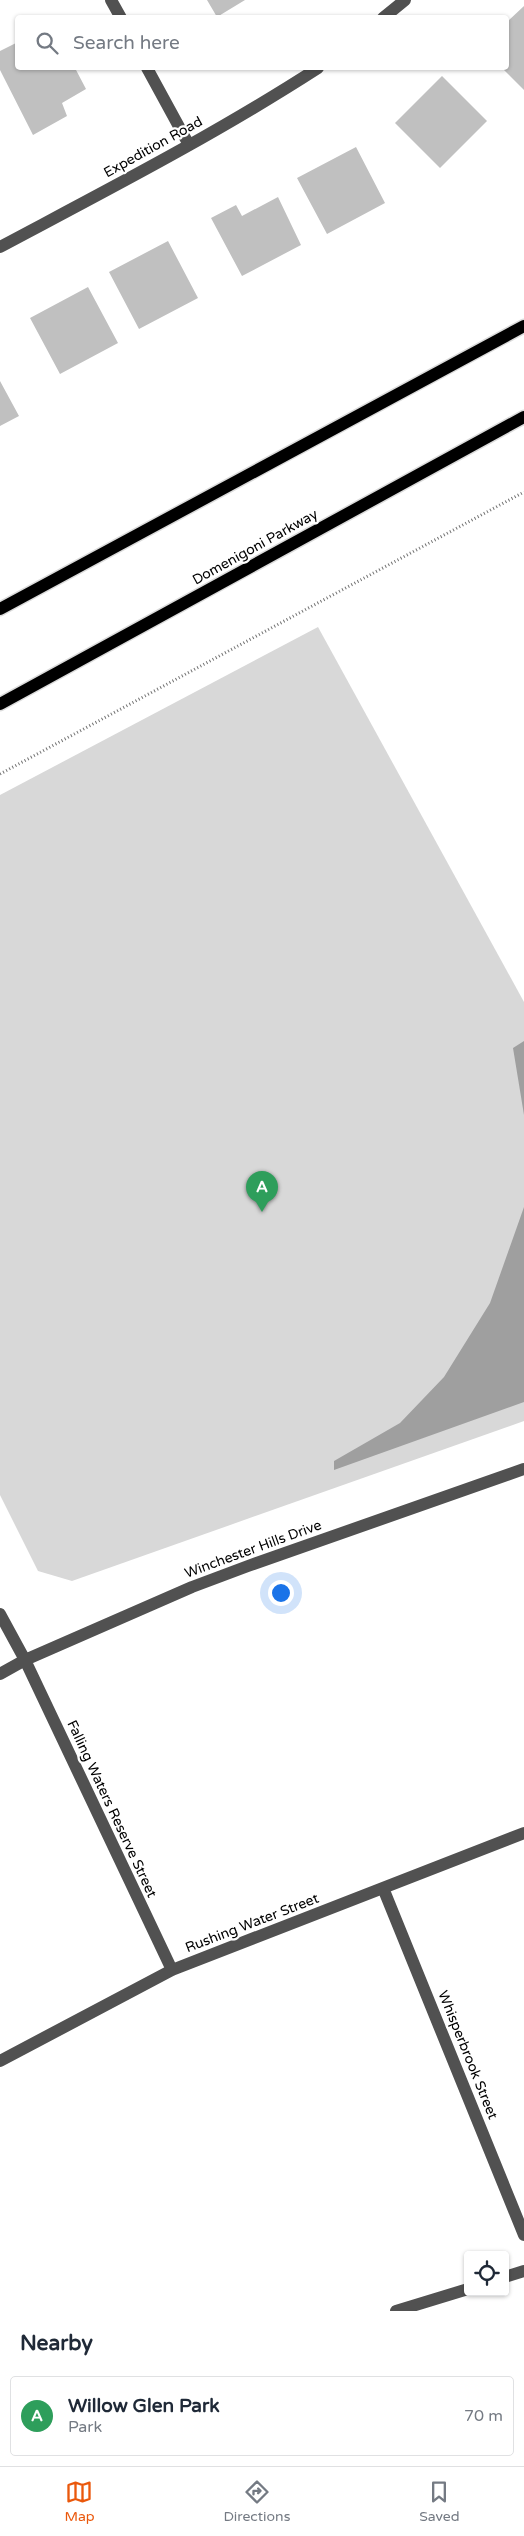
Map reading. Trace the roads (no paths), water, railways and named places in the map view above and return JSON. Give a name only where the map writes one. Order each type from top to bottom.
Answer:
[{"type":"main road","points":[[0,609],[524,326]]},
{"type":"main road","name":"Domenigoni Parkway","points":[[0,704],[524,418]]},
{"type":"street","points":[[111,0],[118,15]]},
{"type":"street","points":[[386,15],[404,0]]},
{"type":"street","points":[[148,70],[189,145]]},
{"type":"street","name":"Expedition Road","points":[[0,247],[189,145],[268,100],[315,70]]},
{"type":"street","name":"Winchester Hills Drive","points":[[0,1674],[25,1660],[183,1591],[248,1566],[524,1469]]},
{"type":"street","name":"Falling Waters Reserve Street","points":[[0,1614],[25,1660],[172,1970]]},
{"type":"street","name":"Rushing Water Street","points":[[0,2061],[172,1970],[524,1833]]},
{"type":"street","name":"Whisperbrook Street","points":[[383,1888],[524,2234]]},
{"type":"street","points":[[509,2276],[524,2271]]},
{"type":"street","points":[[396,2311],[464,2290]]},
{"type":"place","name":"Willow Glen Park","points":[[262,1212]]}]
